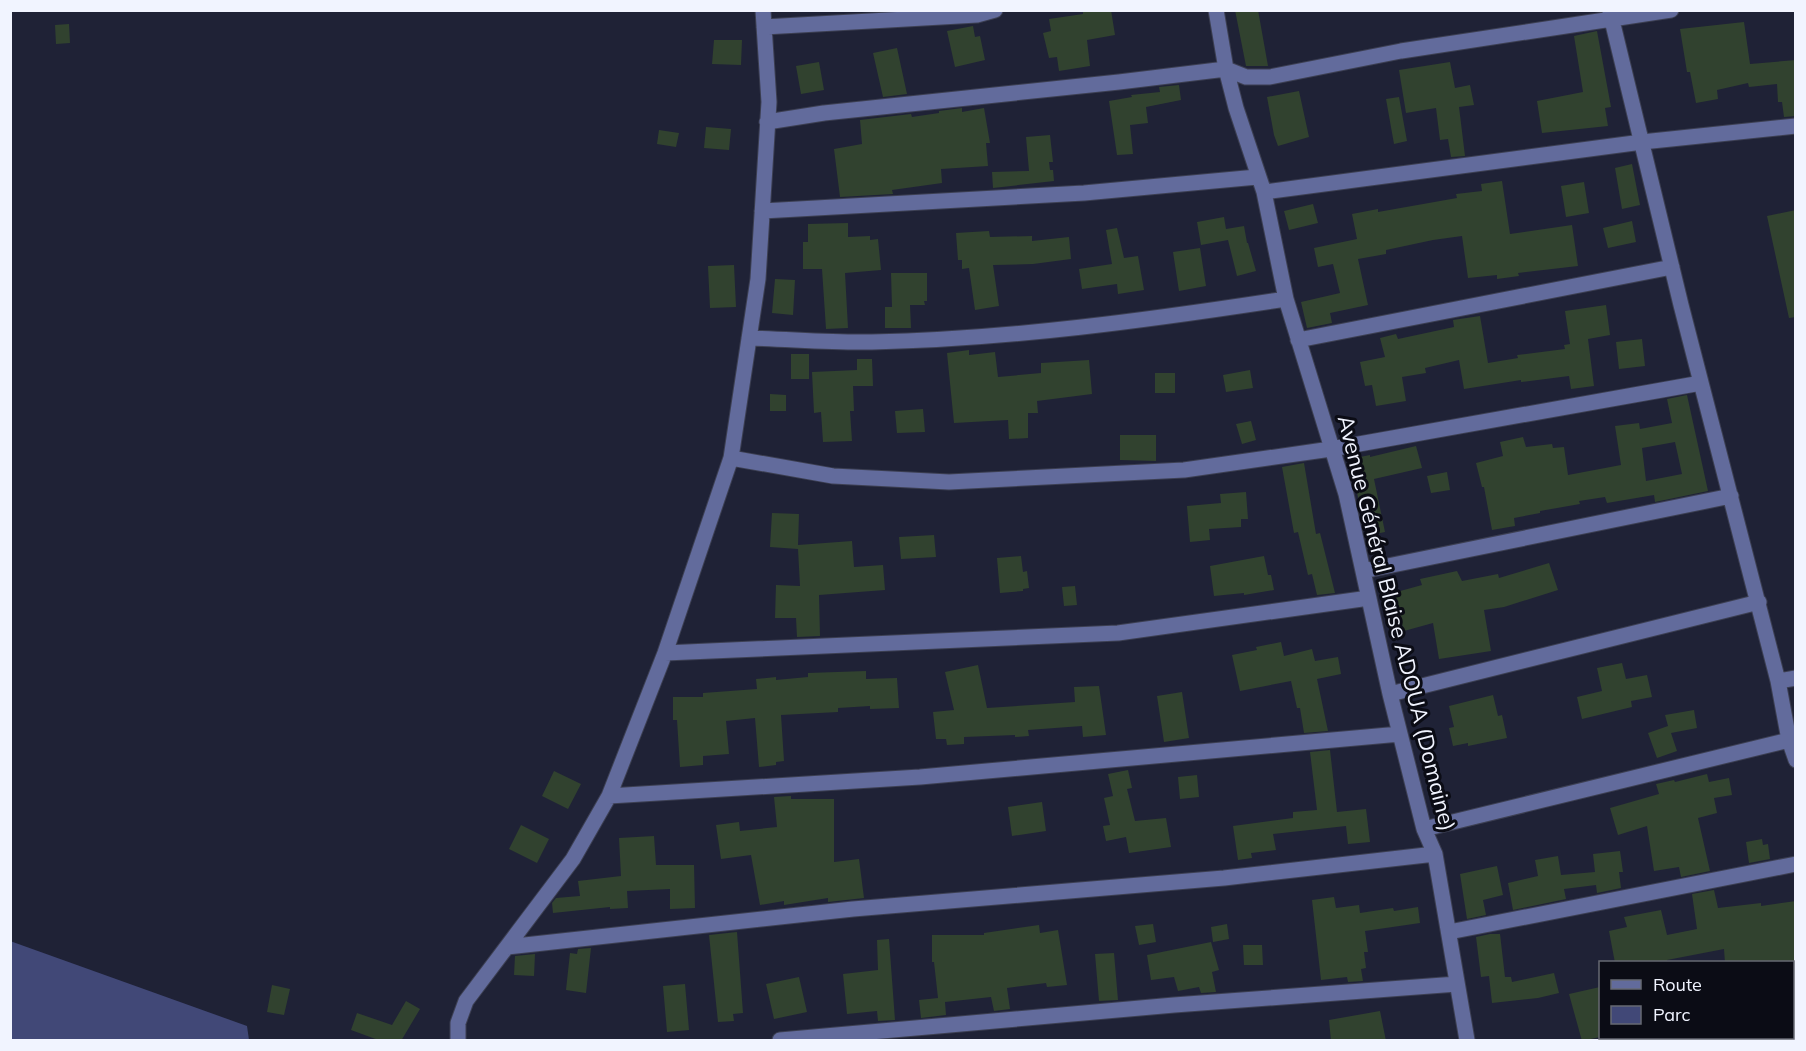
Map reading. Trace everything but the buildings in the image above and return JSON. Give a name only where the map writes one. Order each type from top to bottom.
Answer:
[{"type":"street","points":[[458,1041],[458,1023],[466,1001],[573,859],[609,796],[665,653],[731,458],[758,279],[769,102],[763,10]]},
{"type":"street","points":[[764,27],[977,15],[995,10]]},
{"type":"street","name":"Avenue Général Blaise ADOUA (Domaine)","points":[[1216,10],[1226,69],[1236,108],[1257,177],[1264,192],[1286,300],[1346,494],[1390,694],[1424,829],[1435,854],[1467,1041]]},
{"type":"street","points":[[768,122],[1226,69],[1246,77],[1270,77],[1401,51],[1611,16],[1671,10]]},
{"type":"street","points":[[1611,16],[1701,383],[1759,602],[1789,740],[1796,760]]},
{"type":"street","points":[[1264,192],[1641,142],[1796,126]]},
{"type":"street","points":[[762,211],[1084,193],[1257,177]]},
{"type":"street","points":[[1298,340],[1672,267]]},
{"type":"street","points":[[749,338],[872,342],[1037,332],[1156,319],[1286,300]]},
{"type":"street","points":[[731,458],[833,476],[949,482],[1184,470],[1331,449],[1701,383]]},
{"type":"street","points":[[1363,571],[1731,496]]},
{"type":"street","points":[[665,653],[1118,633],[1369,598]]},
{"type":"street","points":[[1390,694],[1759,602]]},
{"type":"street","points":[[1778,681],[1796,678]]},
{"type":"street","points":[[609,796],[920,777],[1400,734]]},
{"type":"street","points":[[1424,829],[1789,740]]},
{"type":"street","points":[[507,947],[853,909],[1224,878],[1435,854]]},
{"type":"street","points":[[1449,932],[1796,864]]},
{"type":"street","points":[[780,1041],[1174,1005],[1457,984]]},
{"type":"green space","points":[[10,941],[247,1026],[249,1040],[11,1040]]}]
